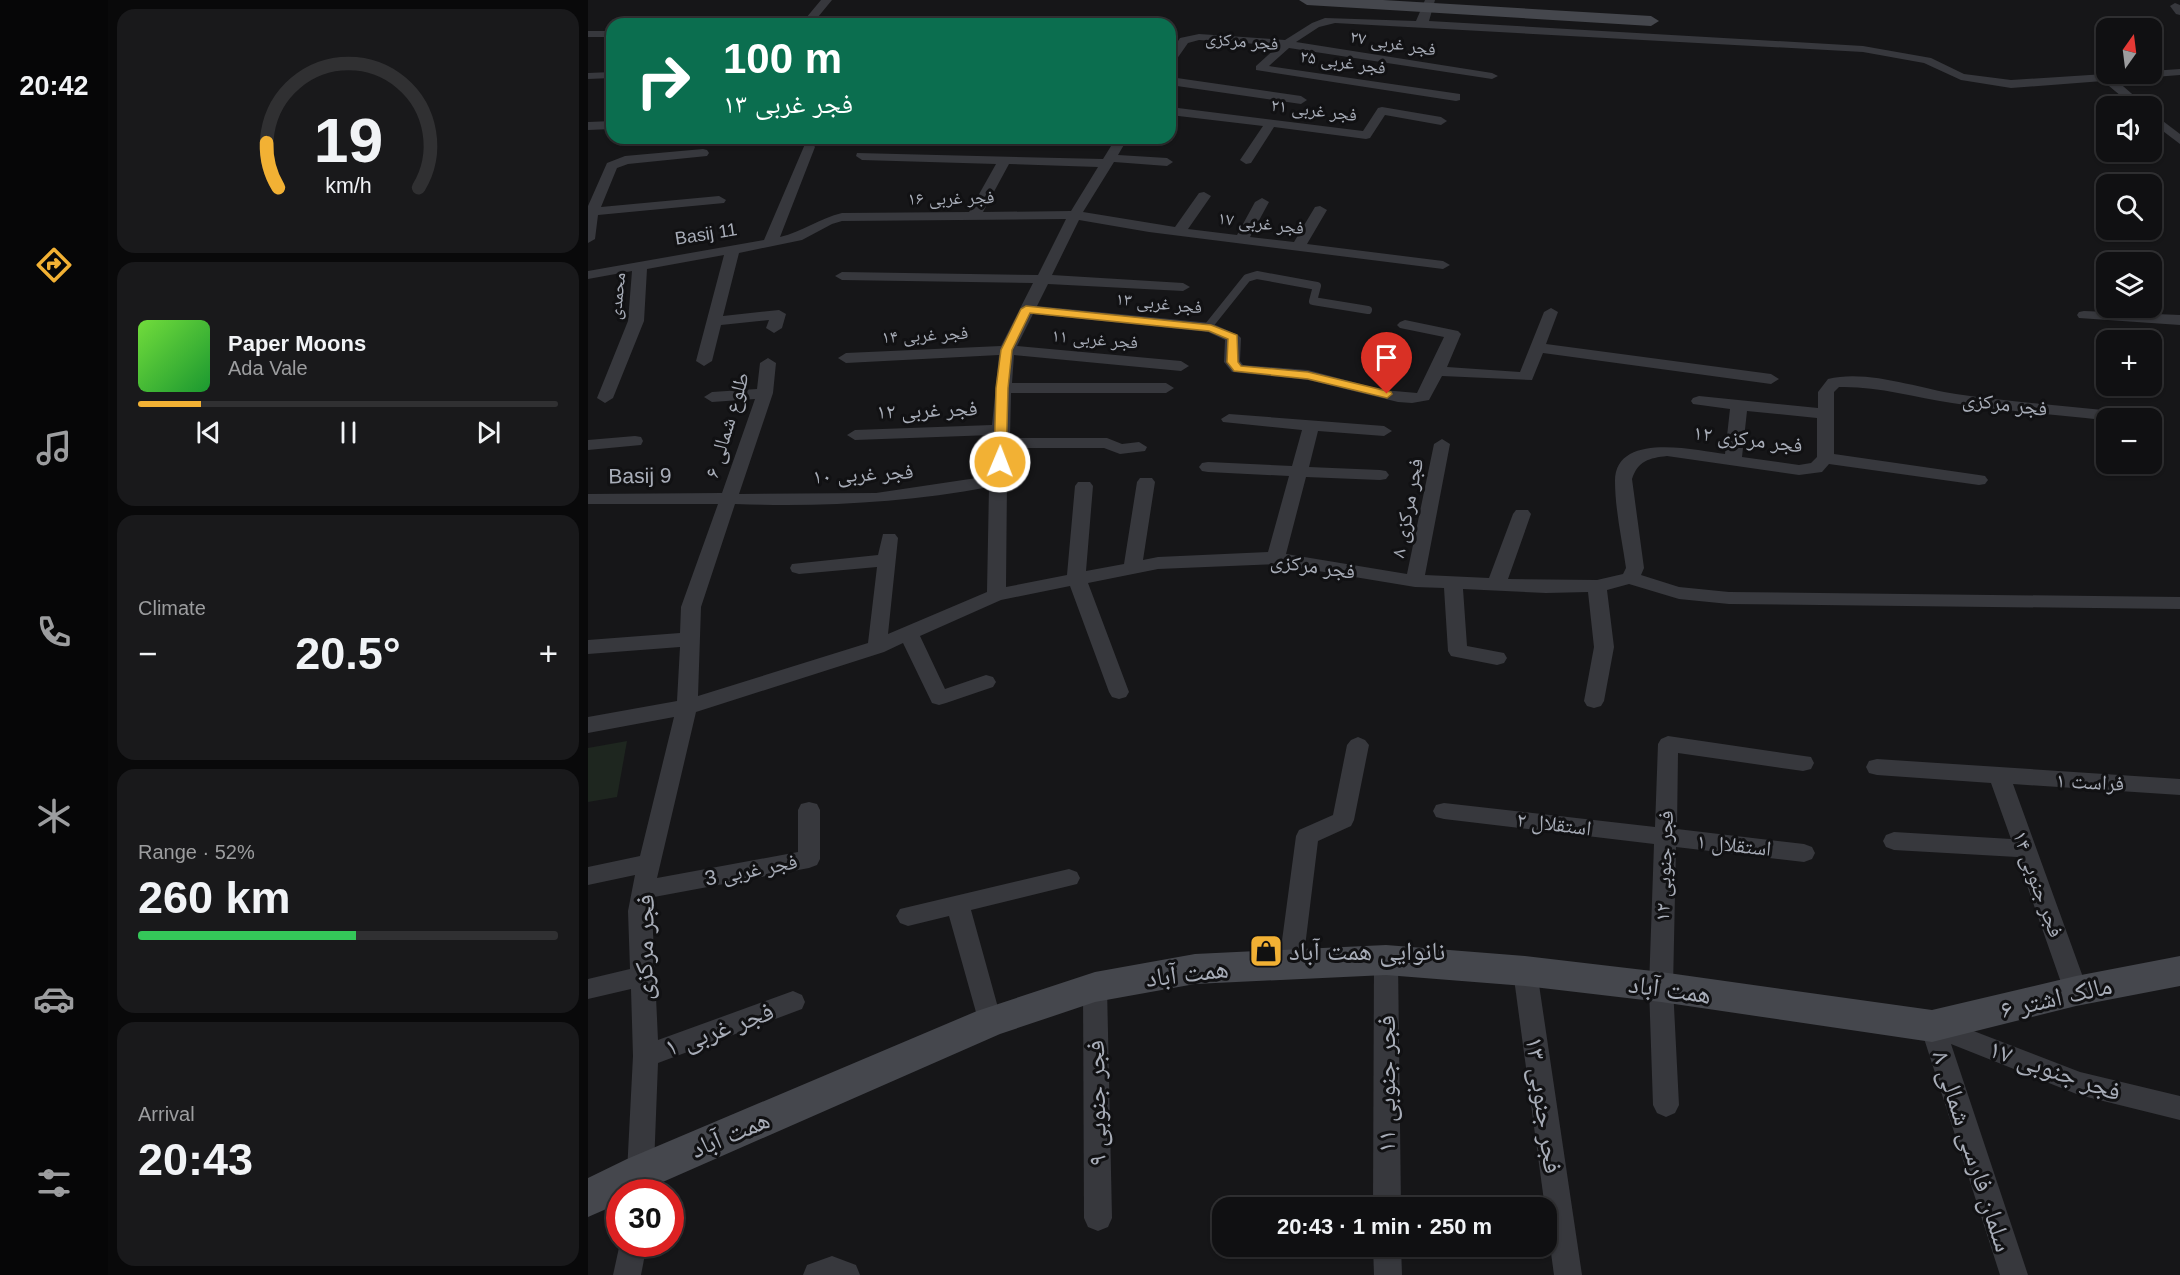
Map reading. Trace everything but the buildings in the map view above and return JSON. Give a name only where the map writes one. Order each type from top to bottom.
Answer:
[{"type":"main road","points":[[1307,0],[1425,13],[1651,21]]},
{"type":"main road","name":"همت آباد","points":[[647,1179],[990,1022],[1095,987],[1195,969],[1386,960],[1525,971],[1661,987],[1932,1026]]},
{"type":"main road","name":"مالک اشتر ۶","points":[[1932,1026],[2076,991],[2180,971]]},
{"type":"main road","name":"همت آباد","points":[[588,1198],[606,1192]]},
{"type":"street","points":[[811,18],[827,0]]},
{"type":"street","name":"فجر مرکزی","points":[[1176,52],[1182,42],[1194,37],[1288,45],[1310,28],[1328,20],[1425,13],[1863,49],[1927,60],[1969,79],[2010,84],[2096,78]]},
{"type":"street","points":[[588,34],[606,34]]},
{"type":"street","name":"فجر غربی ۲۷","points":[[1288,45],[1492,76]]},
{"type":"street","name":"فجر غربی ۲۵","points":[[1288,45],[1260,68],[1456,97]]},
{"type":"street","name":"فجر مرکزی","points":[[2162,73],[2180,72]]},
{"type":"street","points":[[588,76],[606,75]]},
{"type":"street","points":[[1176,82],[1301,100]]},
{"type":"street","points":[[2113,84],[2128,96]]},
{"type":"street","name":"فجر غربی ۲۱","points":[[1176,112],[1366,135],[1382,111],[1441,121]]},
{"type":"street","points":[[1246,160],[1271,123]]},
{"type":"street","points":[[588,126],[606,125]]},
{"type":"street","points":[[2162,125],[2180,140]]},
{"type":"street","points":[[996,595],[1002,388],[1007,350],[1075,215],[1118,144]]},
{"type":"street","points":[[770,243],[809,147]]},
{"type":"street","points":[[588,240],[590,212],[612,166],[625,160],[703,153]]},
{"type":"street","points":[[862,156],[1167,162]]},
{"type":"street","points":[[974,215],[1005,160]]},
{"type":"street","points":[[1179,232],[1204,196]]},
{"type":"street","points":[[590,212],[719,200]]},
{"type":"street","points":[[1242,239],[1262,202]]},
{"type":"street","points":[[1299,246],[1320,210]]},
{"type":"street","name":"فجر غربی ۱۶","points":[[827,221],[842,217],[1075,215]]},
{"type":"street","name":"فجر غربی ۱۷","points":[[1075,215],[1179,232],[1443,265]]},
{"type":"street","name":"Basij 11","points":[[588,275],[770,243],[804,234],[827,221]]},
{"type":"street","points":[[704,361],[733,249]]},
{"type":"street","name":"محمدی","points":[[605,398],[636,321],[640,265]]},
{"type":"street","points":[[842,276],[1044,279],[1183,287]]},
{"type":"street","name":"فجر غربی ۱۳","points":[[1026,309],[1208,328],[1233,338],[1232,362],[1238,369],[1308,375],[1387,394],[1423,397],[1453,334],[1405,325]]},
{"type":"street","points":[[1437,371],[1526,376],[1551,312]]},
{"type":"street","points":[[716,321],[779,314],[774,328]]},
{"type":"street","points":[[2084,315],[2180,320]]},
{"type":"street","points":[[1538,348],[1772,379]]},
{"type":"street","name":"فجر غربی ۱۴","points":[[846,358],[1007,350]]},
{"type":"street","name":"فجر غربی ۱۱","points":[[1007,350],[1181,366]]},
{"type":"street","name":"طلوع شمالی ۶","points":[[691,639],[691,607],[765,393],[768,363]]},
{"type":"street","name":"فجر مرکزی ۱۲","points":[[1631,579],[1635,568],[1623,479],[1628,464],[1644,454],[1667,452],[1799,471],[1816,468],[1825,458],[1826,392],[1834,382],[1857,381],[1908,390]]},
{"type":"street","points":[[1002,388],[1166,388]]},
{"type":"street","name":"فجر مرکزی","points":[[1908,390],[1954,398],[2096,414]]},
{"type":"street","points":[[712,397],[765,393]]},
{"type":"street","points":[[1700,401],[1827,414]]},
{"type":"street","points":[[1733,461],[1739,405]]},
{"type":"street","points":[[1229,419],[1384,431]]},
{"type":"street","points":[[1276,558],[1311,426]]},
{"type":"street","name":"فجر غربی ۱۲","points":[[855,435],[1001,436],[1107,443],[1120,449],[1139,447]]},
{"type":"street","points":[[588,445],[635,441]]},
{"type":"street","name":"فجر مرکزی ۸","points":[[1415,581],[1442,444]]},
{"type":"street","points":[[1825,458],[1979,480]]},
{"type":"street","points":[[1208,466],[1380,475]]},
{"type":"street","name":"فجر غربی ۱۰","points":[[728,499],[883,498],[933,493],[998,480]]},
{"type":"street","points":[[1133,567],[1146,482]]},
{"type":"street","points":[[1084,486],[1076,577],[1119,692]]},
{"type":"street","name":"Basij 9","points":[[588,501],[728,499]]},
{"type":"street","points":[[1496,585],[1522,514]]},
{"type":"street","points":[[877,647],[889,538]]},
{"type":"street","name":"فجر مرکزی","points":[[588,725],[687,707],[877,647],[996,595],[1076,577],[1158,563],[1276,558],[1415,581],[1546,587],[1598,586],[1631,579]]},
{"type":"street","points":[[799,568],[887,560]]},
{"type":"street","points":[[1631,579],[1663,590],[1693,596],[1730,598],[2180,603]]},
{"type":"street","points":[[1453,583],[1458,651],[1497,658]]},
{"type":"street","points":[[1594,701],[1604,647],[1598,586]]},
{"type":"street","points":[[909,634],[939,698],[986,682]]},
{"type":"street","points":[[588,647],[691,639]]},
{"type":"street","name":"فجر مرکزی","points":[[640,1179],[646,1056],[640,911],[687,707],[691,639]]},
{"type":"street","name":"فجر جنوبی ۱۲","points":[[1666,1105],[1661,987],[1668,744],[1803,763]]},
{"type":"street","points":[[1291,963],[1307,836],[1343,820],[1358,745]]},
{"type":"street","name":"فراست ۱","points":[[1877,767],[2000,777],[2180,787]]},
{"type":"street","name":"فجر جنوبی ۱۴","points":[[2000,777],[2076,991]]},
{"type":"street","name":"فجر غربی 3","points":[[644,890],[809,859],[809,810]]},
{"type":"street","name":"استقلال ۲","points":[[1444,811],[1665,838]]},
{"type":"street","name":"استقلال ۱","points":[[1665,838],[1804,853]]},
{"type":"street","points":[[1894,841],[2026,849]]},
{"type":"street","points":[[588,876],[650,863]]},
{"type":"street","points":[[908,916],[1069,878]]},
{"type":"street","points":[[958,905],[990,1022]]},
{"type":"street","name":"فجر جنوبی ۱۱","points":[[1386,960],[1387,1197]]},
{"type":"street","name":"فجر جنوبی ۱۳","points":[[1525,971],[1568,1275]]},
{"type":"street","points":[[588,989],[642,976]]},
{"type":"street","name":"فجر جنوبی ۹","points":[[1095,987],[1098,1218]]},
{"type":"street","name":"فجر غربی ۱","points":[[646,1056],[793,1002]]},
{"type":"street","name":"فجر جنوبی ۱۷","points":[[1932,1026],[2079,1083],[2180,1108]]},
{"type":"street","name":"سلمان فارسی شمالی ۸","points":[[1932,1026],[2014,1275]]},
{"type":"street","points":[[627,1275],[630,1257]]},
{"type":"street","points":[[1388,1257],[1388,1275]]},
{"type":"street","points":[[817,1275],[832,1270],[846,1275]]},
{"type":"lane","points":[[1208,328],[1247,278],[1257,275],[1317,286],[1313,301],[1368,310]]},
{"type":"shaded area","points":[[627,741],[617,797],[588,802],[588,748]]},
{"type":"place","name":"نانوایی همت آباد","points":[[1266,951]]},
{"type":"route","points":[[1000,462],[1002,388],[1007,350],[1026,309],[1211,328],[1233,338],[1232,362],[1238,369],[1308,375],[1387,394]]}]
